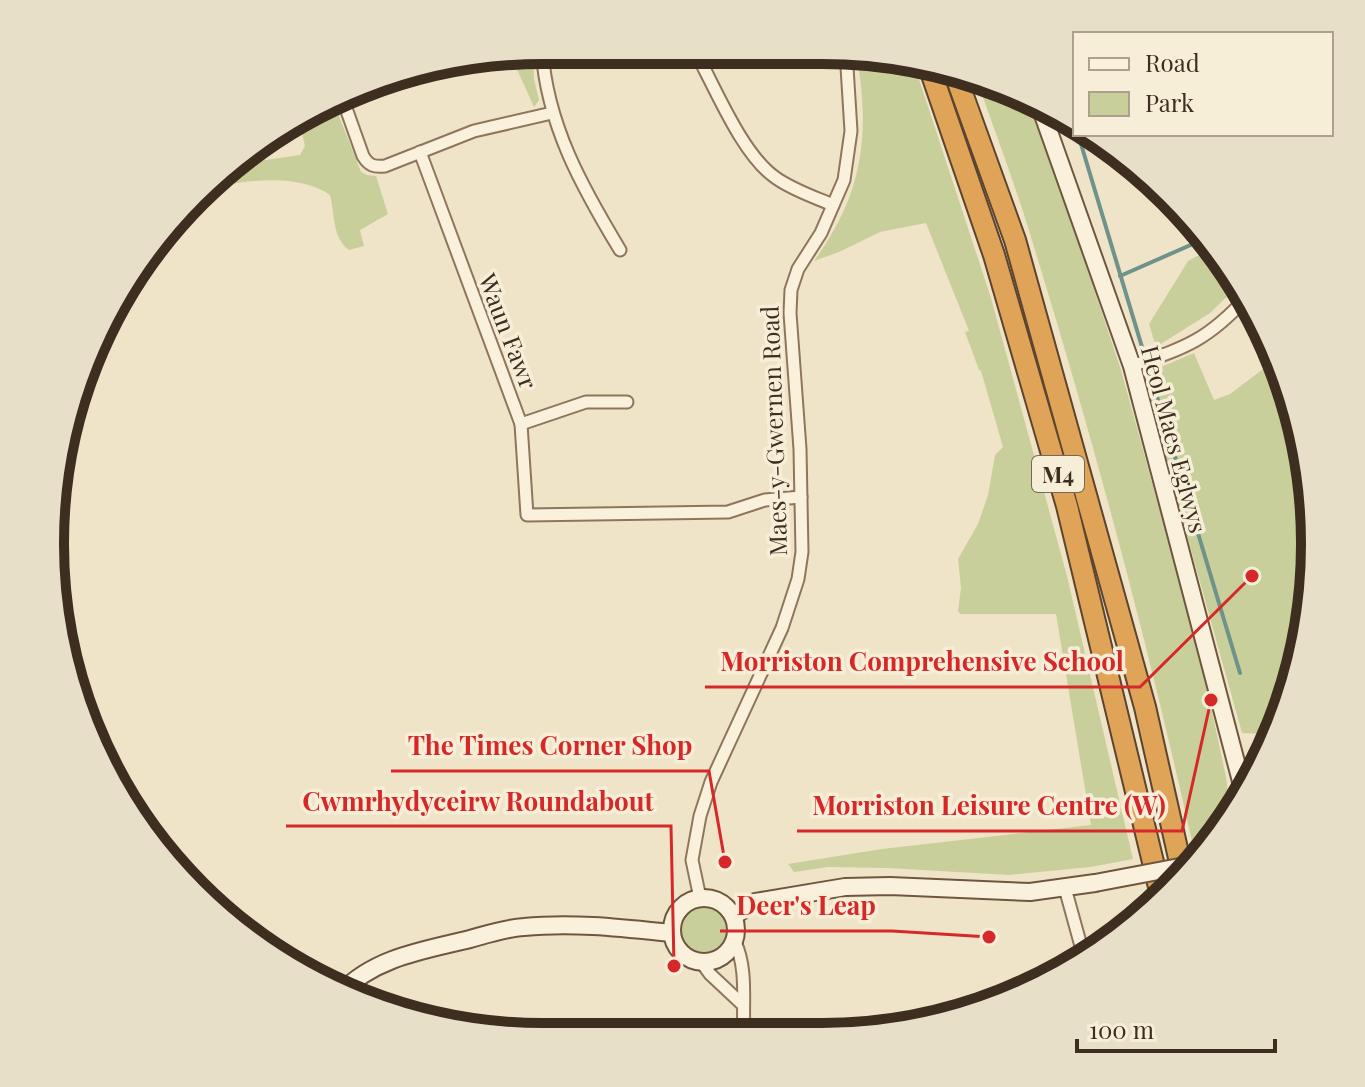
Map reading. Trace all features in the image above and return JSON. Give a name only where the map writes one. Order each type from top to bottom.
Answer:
[{"type":"highway","name":"M4","points":[[933,77],[994,255],[1067,506],[1159,885]]},
{"type":"highway","name":"M4","points":[[959,84],[1015,240],[1145,707],[1180,862]]},
{"type":"street","points":[[544,64],[552,113],[577,176],[620,250]]},
{"type":"street","points":[[702,64],[745,144],[760,165],[788,186],[833,205]]},
{"type":"street","name":"Maes-y-Gwernen Road","points":[[700,898],[692,860],[700,816],[711,782],[782,628],[798,579],[802,552],[801,497],[791,290],[798,269],[821,233],[844,180],[851,131],[847,65]]},
{"type":"street","points":[[345,107],[363,156],[368,164],[376,167],[474,131],[552,113]]},
{"type":"street","name":"Heol Maes Eglwys","points":[[1044,119],[1132,366],[1240,778]]},
{"type":"street","name":"Waun Fawr","points":[[420,152],[521,424],[586,402],[627,402]]},
{"type":"street","points":[[1132,366],[1205,337],[1238,306]]},
{"type":"street","points":[[521,424],[527,515],[728,512],[778,498],[801,497]]},
{"type":"street","points":[[734,916],[755,902],[845,887],[1030,892],[1175,868]]},
{"type":"street","points":[[1065,888],[1081,946]]},
{"type":"street","points":[[700,898],[720,902],[734,916],[737,929],[735,942],[728,953],[717,960],[702,963],[687,959],[676,948],[671,933],[679,910],[688,902],[700,898]]},
{"type":"street","points":[[353,984],[369,971],[414,953],[523,927],[578,925],[671,933]]},
{"type":"street","points":[[735,942],[741,954],[743,1023]]},
{"type":"street","points":[[702,963],[742,1004]]},
{"type":"green space","points":[[533,64],[539,100],[534,107],[515,65]]},
{"type":"green space","points":[[858,66],[917,74],[991,298],[1067,576],[1133,859],[1091,867],[1009,875],[828,867],[794,872],[788,864],[882,849],[1091,825],[1056,614],[960,614],[958,611],[961,588],[958,559],[978,524],[988,495],[995,455],[1003,447],[981,371],[965,332],[969,331],[926,223],[880,232],[814,261],[843,212],[853,187],[862,136]]},
{"type":"green space","points":[[981,91],[1036,114],[1121,370],[1201,660],[1226,777],[1228,797],[1193,846],[1120,545],[1013,182]]},
{"type":"green space","points":[[337,110],[361,172],[376,176],[388,214],[360,230],[364,246],[349,250],[344,245],[337,232],[330,195],[316,187],[282,180],[224,186],[253,162],[300,155],[305,146],[301,130]]},
{"type":"green space","points":[[1203,253],[1230,293],[1210,313],[1156,347],[1149,324],[1188,261]]},
{"type":"green space","points":[[1194,353],[1214,400],[1230,394],[1267,366],[1285,419],[1300,512],[1300,575],[1285,668],[1262,734],[1242,733],[1148,395],[1147,381],[1154,370]]},
{"type":"green space","points":[[704,906],[720,913],[727,929],[720,945],[704,952],[688,945],[681,929],[688,913]]},
{"type":"waterway","points":[[1080,140],[1240,673]]},
{"type":"waterway","points":[[1120,276],[1195,243]]},
{"type":"place","name":"Morriston Comprehensive School","points":[[1252,576]]},
{"type":"place","name":"Morriston Leisure Centre (W)","points":[[1211,700]]},
{"type":"place","name":"The Times Corner Shop","points":[[725,862]]},
{"type":"place","name":"Deer's Leap","points":[[989,937]]},
{"type":"place","name":"Cwmrhydyceirw Roundabout","points":[[674,966]]}]
